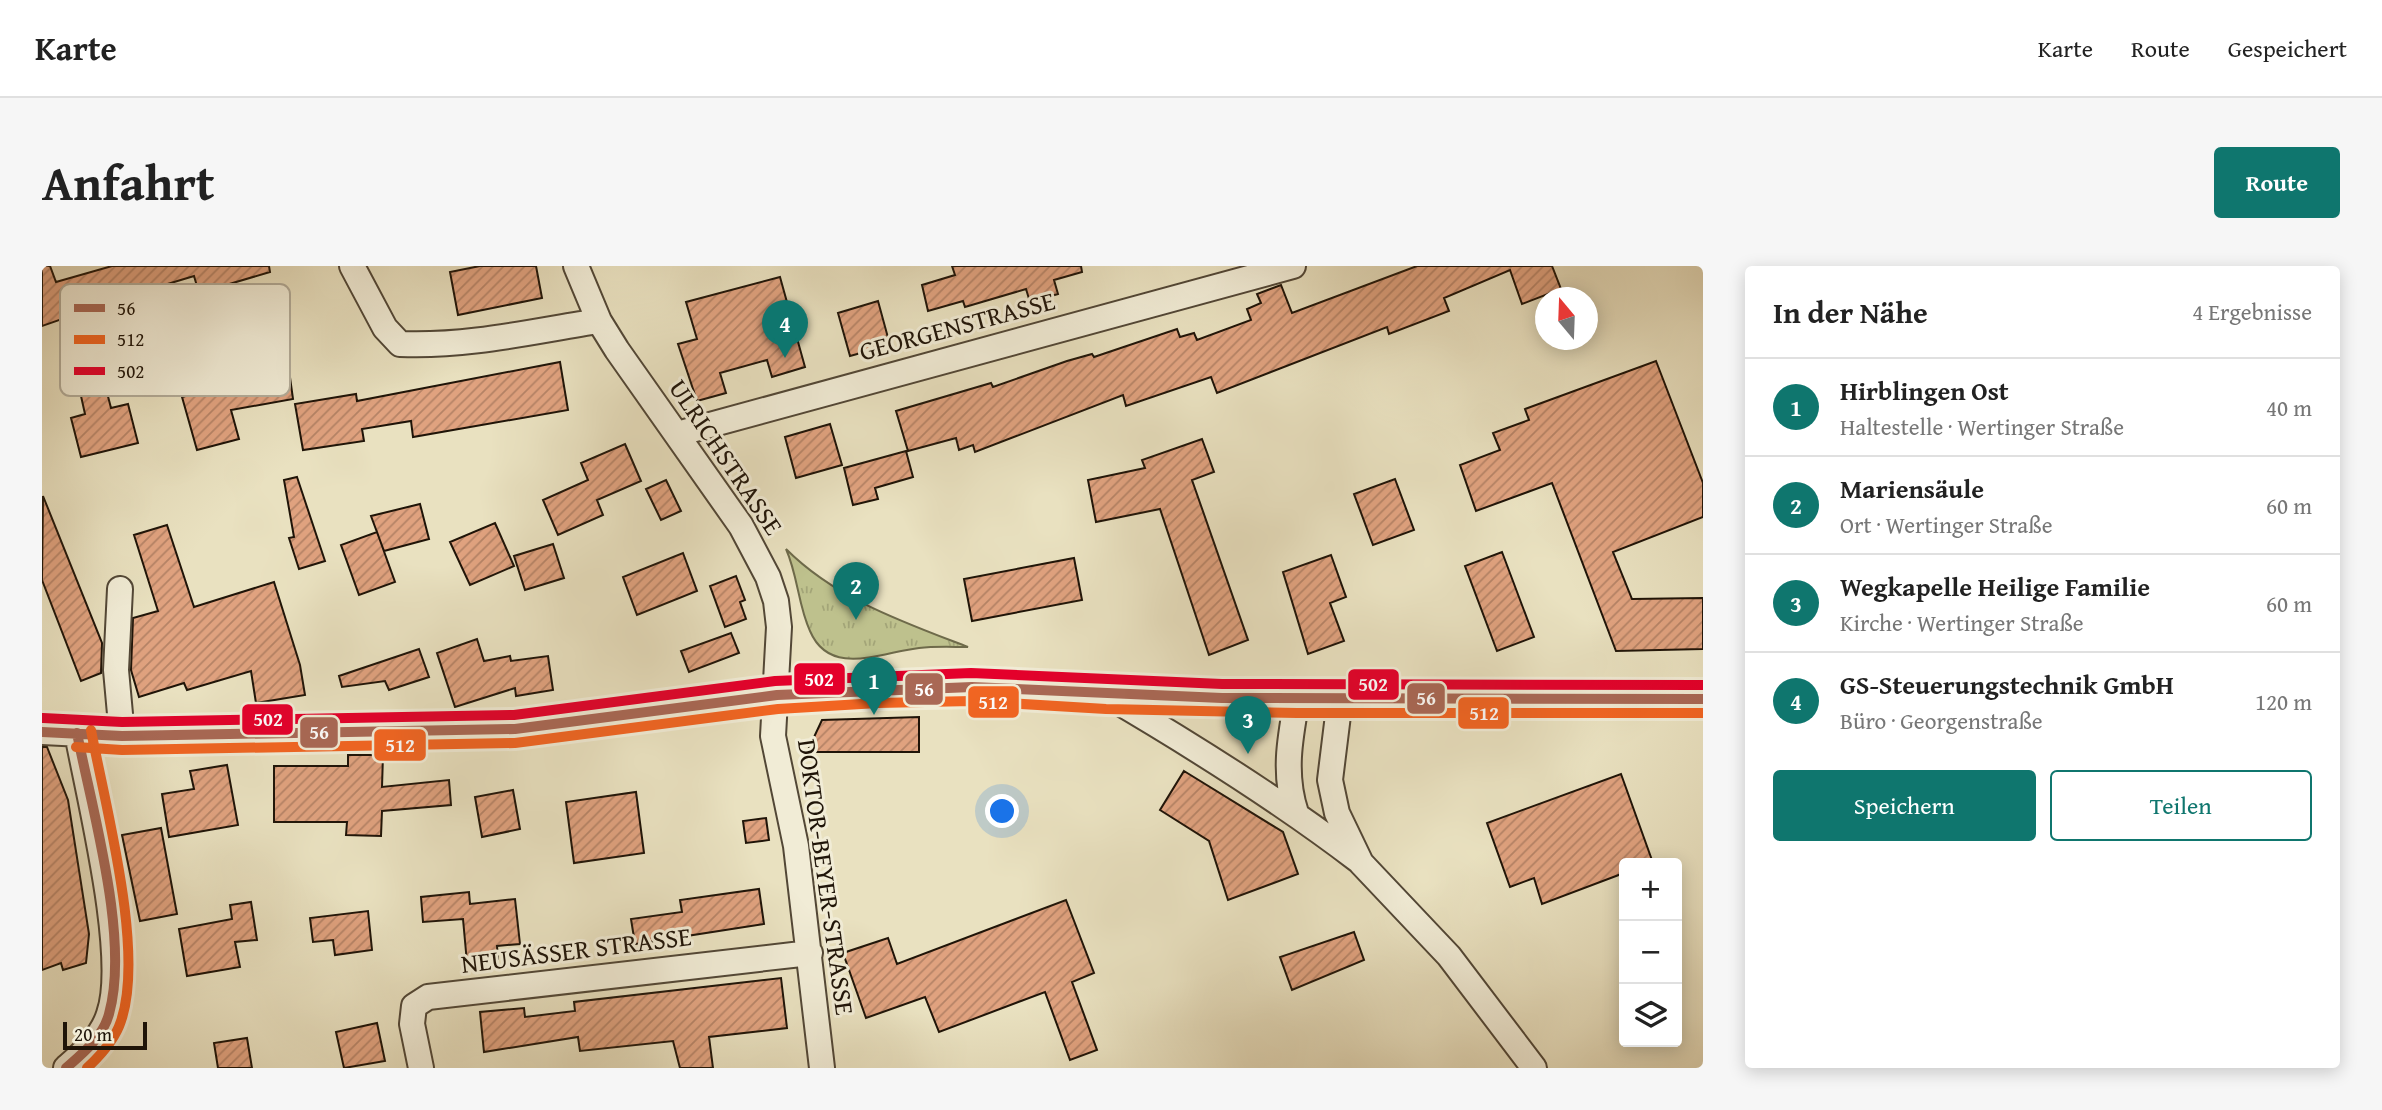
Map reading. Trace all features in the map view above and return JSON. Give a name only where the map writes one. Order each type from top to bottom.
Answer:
[{"type":"street","points":[[352,266],[385,328],[400,344],[435,346],[471,342],[599,321]]},
{"type":"street","name":"ULRICHSTRASSE","points":[[576,266],[599,321],[741,526],[768,577],[776,601],[779,627],[777,695]]},
{"type":"street","name":"GEORGENSTRASSE","points":[[677,434],[1293,266]]},
{"type":"street","points":[[120,589],[116,670],[122,737]]},
{"type":"street","points":[[42,732],[122,737],[515,729],[777,695],[972,687],[1106,695],[1222,698],[1703,699]]},
{"type":"street","name":"DOKTOR-BEYER-STRASSE","points":[[777,695],[774,736],[796,846],[822,1068]]},
{"type":"street","points":[[1106,695],[1213,758],[1296,813],[1361,863],[1449,956],[1534,1068]]},
{"type":"street","points":[[1296,813],[1288,780],[1288,762],[1297,699]]},
{"type":"street","points":[[1340,699],[1330,780],[1337,813],[1361,863]]},
{"type":"street","points":[[66,1068],[85,1051],[103,1028],[110,1013],[114,971],[106,888],[77,733]]},
{"type":"street","name":"NEUSÄSSER STRASSE","points":[[421,1068],[413,1015],[414,1006],[428,997],[810,953]]},
{"type":"green space","points":[[786,549],[826,582],[848,595],[895,618],[968,647],[919,648],[858,659],[830,654],[819,645],[810,631]]},
{"type":"building","points":[[42,266],[50,266],[56,282],[112,266],[269,266],[270,272],[229,284],[196,284],[194,276],[168,284],[60,284],[60,320],[42,326]]},
{"type":"building","points":[[480,266],[536,266],[542,298],[458,315],[450,272]]},
{"type":"building","points":[[952,266],[1081,266],[1082,272],[1054,280],[1058,294],[1030,302],[1026,289],[965,307],[963,301],[928,311],[922,285],[955,275]]},
{"type":"building","points":[[1417,266],[1552,266],[1560,287],[1535,287],[1535,299],[1522,304],[1510,270],[1444,298],[1449,311],[1389,334],[1387,327],[1217,393],[1211,377],[1126,406],[1123,395],[975,452],[973,445],[959,450],[956,438],[908,451],[896,411],[991,383],[993,387],[1067,361],[1092,354],[1094,357],[1177,329],[1180,337],[1194,333],[1197,340],[1251,320],[1247,309],[1261,303],[1257,294],[1281,285],[1292,313]]},
{"type":"building","points":[[780,277],[805,367],[772,377],[767,360],[720,373],[726,393],[697,401],[678,344],[697,339],[686,302]]},
{"type":"building","points":[[878,301],[890,345],[850,356],[838,313]]},
{"type":"building","points":[[1656,361],[1703,483],[1703,517],[1613,552],[1632,599],[1703,598],[1703,649],[1616,651],[1552,483],[1476,511],[1460,465],[1500,450],[1493,433],[1529,420],[1525,409]]},
{"type":"building","points":[[560,362],[568,410],[413,437],[411,421],[362,429],[364,441],[303,450],[295,404],[356,394],[357,401]]},
{"type":"building","points":[[290,377],[293,399],[231,410],[239,439],[197,450],[182,397],[290,396]]},
{"type":"building","points":[[81,396],[108,396],[111,408],[128,404],[138,443],[81,457],[71,418],[85,414]]},
{"type":"building","points":[[830,424],[842,465],[796,478],[785,437]]},
{"type":"building","points":[[1202,439],[1214,472],[1192,480],[1248,640],[1209,655],[1160,509],[1096,522],[1088,480],[1145,468],[1142,460]]},
{"type":"building","points":[[625,444],[641,481],[597,500],[603,515],[558,535],[543,500],[588,480],[581,463]]},
{"type":"building","points":[[906,451],[913,477],[875,488],[878,499],[853,505],[844,468]]},
{"type":"building","points":[[297,477],[325,561],[299,569],[289,538],[294,537],[284,480]]},
{"type":"building","points":[[1395,479],[1414,530],[1373,545],[1354,494]]},
{"type":"building","points":[[666,480],[681,511],[661,520],[646,489]]},
{"type":"building","points":[[43,496],[102,643],[101,673],[81,681],[42,580]]},
{"type":"building","points":[[420,504],[429,539],[384,551],[371,516]]},
{"type":"building","points":[[495,523],[514,566],[470,585],[450,542]]},
{"type":"building","points":[[167,525],[194,607],[274,582],[300,665],[305,695],[256,703],[251,671],[187,690],[184,683],[139,697],[131,670],[133,618],[158,611],[134,535]]},
{"type":"building","points":[[377,532],[395,582],[359,595],[341,545]]},
{"type":"building","points":[[553,544],[564,578],[525,590],[514,556]]},
{"type":"building","points":[[1502,552],[1534,637],[1497,651],[1465,566]]},
{"type":"building","points":[[683,553],[697,591],[637,615],[623,577]]},
{"type":"building","points":[[1331,555],[1346,597],[1330,603],[1344,641],[1308,654],[1283,572]]},
{"type":"building","points":[[1074,558],[1082,600],[972,621],[964,579]]},
{"type":"building","points":[[736,576],[745,600],[740,602],[746,619],[725,627],[710,586]]},
{"type":"building","points":[[731,633],[739,653],[689,672],[681,651]]},
{"type":"building","points":[[477,639],[484,661],[510,656],[511,661],[548,656],[553,690],[516,696],[515,688],[455,707],[437,653]]},
{"type":"building","points":[[419,649],[429,677],[389,690],[385,681],[342,687],[339,676]]},
{"type":"building","points":[[919,717],[919,752],[807,752],[822,720]]},
{"type":"building","points":[[42,747],[47,747],[68,800],[89,934],[86,963],[63,970],[61,963],[42,970]]},
{"type":"building","points":[[348,755],[383,755],[382,787],[449,780],[451,805],[382,811],[381,836],[346,835],[347,822],[274,822],[274,766],[348,766]]},
{"type":"building","points":[[227,765],[238,825],[169,837],[162,794],[194,789],[190,771]]},
{"type":"building","points":[[1184,771],[1283,832],[1298,874],[1228,900],[1209,841],[1160,810]]},
{"type":"building","points":[[1621,774],[1651,858],[1619,858],[1619,875],[1542,904],[1534,878],[1510,887],[1487,823]]},
{"type":"building","points":[[513,790],[520,829],[482,837],[475,797]]},
{"type":"building","points":[[636,792],[644,853],[574,863],[566,802]]},
{"type":"building","points":[[766,818],[769,840],[746,843],[743,821]]},
{"type":"building","points":[[161,828],[177,914],[140,921],[122,835]]},
{"type":"building","points":[[759,889],[764,924],[635,944],[631,919],[682,912],[680,900]]},
{"type":"building","points":[[469,892],[470,904],[515,899],[520,944],[497,946],[498,959],[467,963],[463,919],[423,922],[421,897]]},
{"type":"building","points":[[1066,900],[1094,973],[1072,982],[1097,1050],[1070,1060],[1045,992],[939,1032],[925,997],[866,1018],[843,953],[888,938],[897,964]]},
{"type":"building","points":[[251,902],[257,940],[235,942],[240,967],[187,976],[179,929],[232,919],[230,905]]},
{"type":"building","points":[[368,911],[372,950],[335,955],[333,940],[313,942],[310,918]]},
{"type":"building","points":[[1354,932],[1364,960],[1292,990],[1280,957]]},
{"type":"building","points":[[781,978],[787,1028],[709,1037],[713,1068],[680,1068],[673,1041],[580,1051],[578,1037],[484,1052],[480,1012],[524,1008],[525,1017],[575,1011],[574,1002]]},
{"type":"building","points":[[377,1023],[385,1061],[344,1068],[336,1032]]},
{"type":"building","points":[[247,1038],[252,1068],[218,1068],[214,1043]]},
{"type":"transit line","name":"502","points":[[43,718],[122,722],[514,715],[775,681],[971,673],[1222,684],[1703,685]]},
{"type":"transit line","name":"56","points":[[42,732],[122,736],[515,729],[777,695],[972,687],[1222,698],[1703,699]]},
{"type":"transit line","name":"512","points":[[76,747],[122,750],[515,743],[778,709],[972,701],[1106,709],[1297,713],[1703,713]]},
{"type":"transit line","name":"512","points":[[87,1068],[107,1047],[121,1021],[127,991],[128,957],[120,877],[91,730]]},
{"type":"transit line","name":"56","points":[[66,1068],[92,1044],[102,1030],[109,1014],[114,984],[112,912],[77,733]]},
{"type":"place","name":"GS-Steuerungstechnik GmbH","points":[[785,358]]},
{"type":"place","name":"Mariensäule","points":[[856,620]]},
{"type":"place","name":"Hirblingen Ost","points":[[874,715]]},
{"type":"place","name":"Wegkapelle Heilige Familie","points":[[1248,754]]}]
